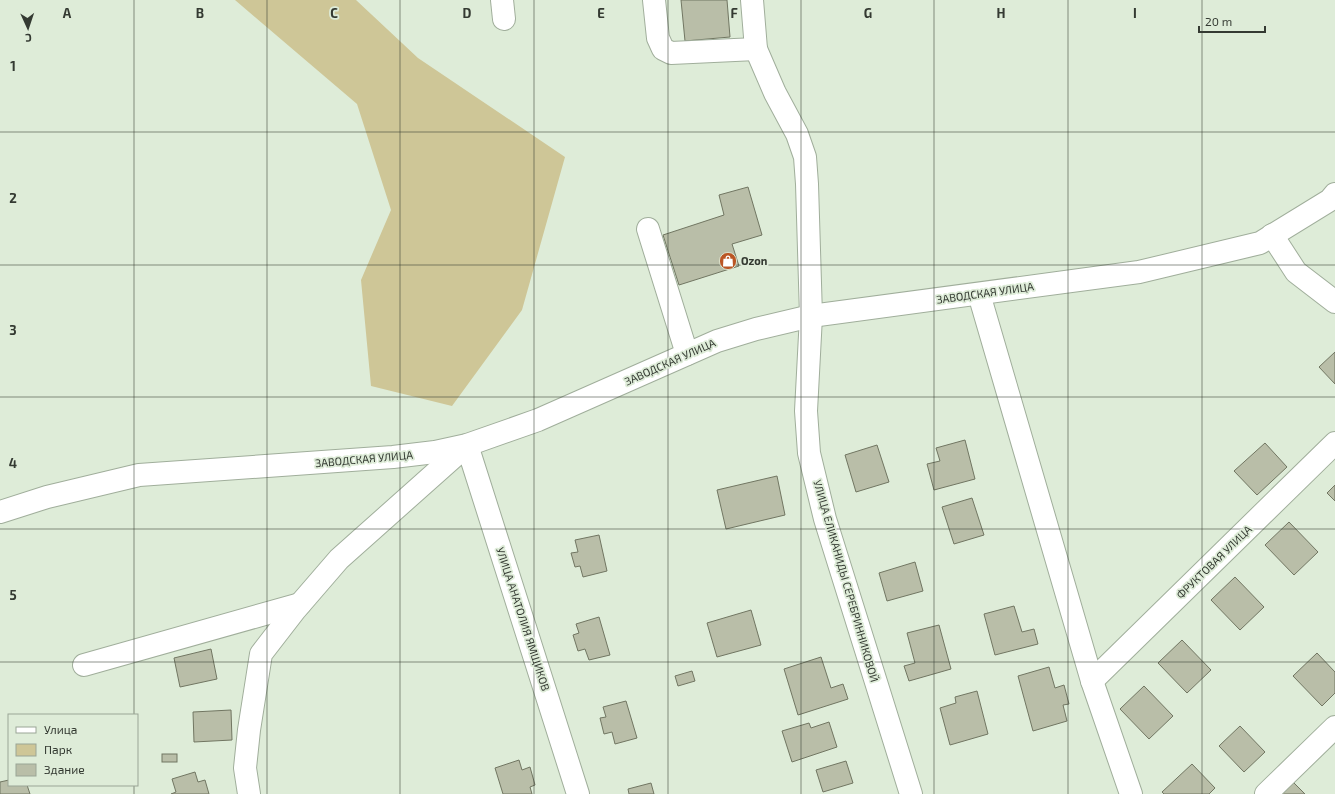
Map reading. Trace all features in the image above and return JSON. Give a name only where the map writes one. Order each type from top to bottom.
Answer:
[{"type":"street","points":[[654,0],[658,38],[663,49],[671,53],[756,49]]},
{"type":"street","name":"УЛИЦА ЕЛИКАНИДЫ СЕРЕБРИННИКОВОЙ","points":[[752,0],[756,49],[775,94],[797,134],[805,157],[811,316],[806,411],[809,453],[825,519],[911,794]]},
{"type":"street","name":"ЗАВОДСКАЯ УЛИЦА","points":[[0,512],[47,497],[139,475],[393,457],[435,452],[467,445],[538,420],[731,336],[786,321],[811,316],[1139,272],[1260,243],[1330,200],[1335,194]]},
{"type":"street","points":[[648,229],[687,354]]},
{"type":"street","points":[[1272,235],[1296,272],[1335,302]]},
{"type":"street","points":[[979,294],[1092,681],[1131,794]]},
{"type":"street","name":"ФРУКТОВАЯ УЛИЦА","points":[[1092,681],[1335,443]]},
{"type":"street","points":[[249,794],[245,768],[249,730],[261,654],[300,604],[339,559],[467,445]]},
{"type":"street","name":"УЛИЦА АНАТОЛИЯ ЯМЩИКОВ","points":[[467,445],[578,794]]},
{"type":"street","points":[[84,665],[300,604]]},
{"type":"street","points":[[1266,794],[1335,727]]},
{"type":"green space","points":[[235,0],[356,0],[418,58],[565,157],[522,310],[452,406],[371,386],[361,280],[391,210],[357,104]]},
{"type":"building","points":[[681,0],[727,0],[730,37],[685,41]]},
{"type":"building","points":[[748,187],[762,235],[732,244],[739,266],[679,285],[663,235],[724,215],[719,195]]},
{"type":"building","points":[[1335,352],[1335,384],[1319,367]]},
{"type":"building","points":[[965,440],[975,479],[934,490],[927,464],[940,461],[936,448]]},
{"type":"building","points":[[1265,443],[1287,467],[1257,495],[1234,471]]},
{"type":"building","points":[[877,445],[889,482],[856,492],[845,455]]},
{"type":"building","points":[[777,476],[785,515],[726,529],[717,490]]},
{"type":"building","points":[[1335,485],[1335,501],[1327,493]]},
{"type":"building","points":[[972,498],[984,535],[954,544],[942,507]]},
{"type":"building","points":[[1289,522],[1318,552],[1294,575],[1265,545]]},
{"type":"building","points":[[599,535],[607,571],[583,577],[580,566],[575,567],[571,553],[578,552],[575,540]]},
{"type":"building","points":[[915,562],[923,591],[887,601],[879,573]]},
{"type":"building","points":[[1235,577],[1264,607],[1240,630],[1211,600]]},
{"type":"building","points":[[1014,606],[1022,632],[1034,629],[1038,644],[995,655],[984,614]]},
{"type":"building","points":[[751,610],[761,645],[717,657],[707,623]]},
{"type":"building","points":[[599,617],[610,655],[589,660],[585,649],[578,651],[573,635],[579,633],[576,624]]},
{"type":"building","points":[[939,625],[951,669],[909,681],[904,666],[915,663],[907,633]]},
{"type":"building","points":[[1182,640],[1211,670],[1187,693],[1158,663]]},
{"type":"building","points":[[211,649],[217,679],[180,687],[174,658]]},
{"type":"building","points":[[1317,653],[1335,672],[1335,693],[1322,706],[1293,676]]},
{"type":"building","points":[[821,657],[831,688],[843,684],[848,699],[798,715],[784,669]]},
{"type":"building","points":[[1049,667],[1055,688],[1064,685],[1069,704],[1063,705],[1067,721],[1033,731],[1018,676]]},
{"type":"building","points":[[692,671],[695,681],[678,686],[675,676]]},
{"type":"building","points":[[1144,686],[1173,716],[1149,739],[1120,709]]},
{"type":"building","points":[[977,691],[988,734],[950,745],[940,708],[956,703],[955,697]]},
{"type":"building","points":[[626,701],[637,738],[615,744],[612,732],[604,734],[600,718],[606,717],[603,707]]},
{"type":"building","points":[[231,710],[232,740],[194,742],[193,712]]},
{"type":"building","points":[[829,722],[837,747],[792,762],[782,731],[809,723],[811,728]]},
{"type":"building","points":[[1240,726],[1265,752],[1244,772],[1219,746]]},
{"type":"building","points":[[162,754],[177,754],[177,762],[162,762]]},
{"type":"building","points":[[519,760],[522,770],[530,767],[535,785],[530,787],[532,794],[503,794],[495,768]]},
{"type":"building","points":[[846,761],[853,783],[823,792],[816,770]]},
{"type":"building","points":[[1192,764],[1215,788],[1209,794],[1164,794],[1162,792]]},
{"type":"building","points":[[195,772],[198,782],[205,780],[209,794],[171,794],[176,792],[172,779]]},
{"type":"building","points":[[8,780],[8,786],[27,786],[30,794],[0,794],[0,782]]},
{"type":"building","points":[[1293,782],[1305,794],[1281,794]]},
{"type":"building","points":[[651,783],[654,794],[629,794],[628,789]]},
{"type":"place","name":"Ozon","points":[[728,261]]}]
